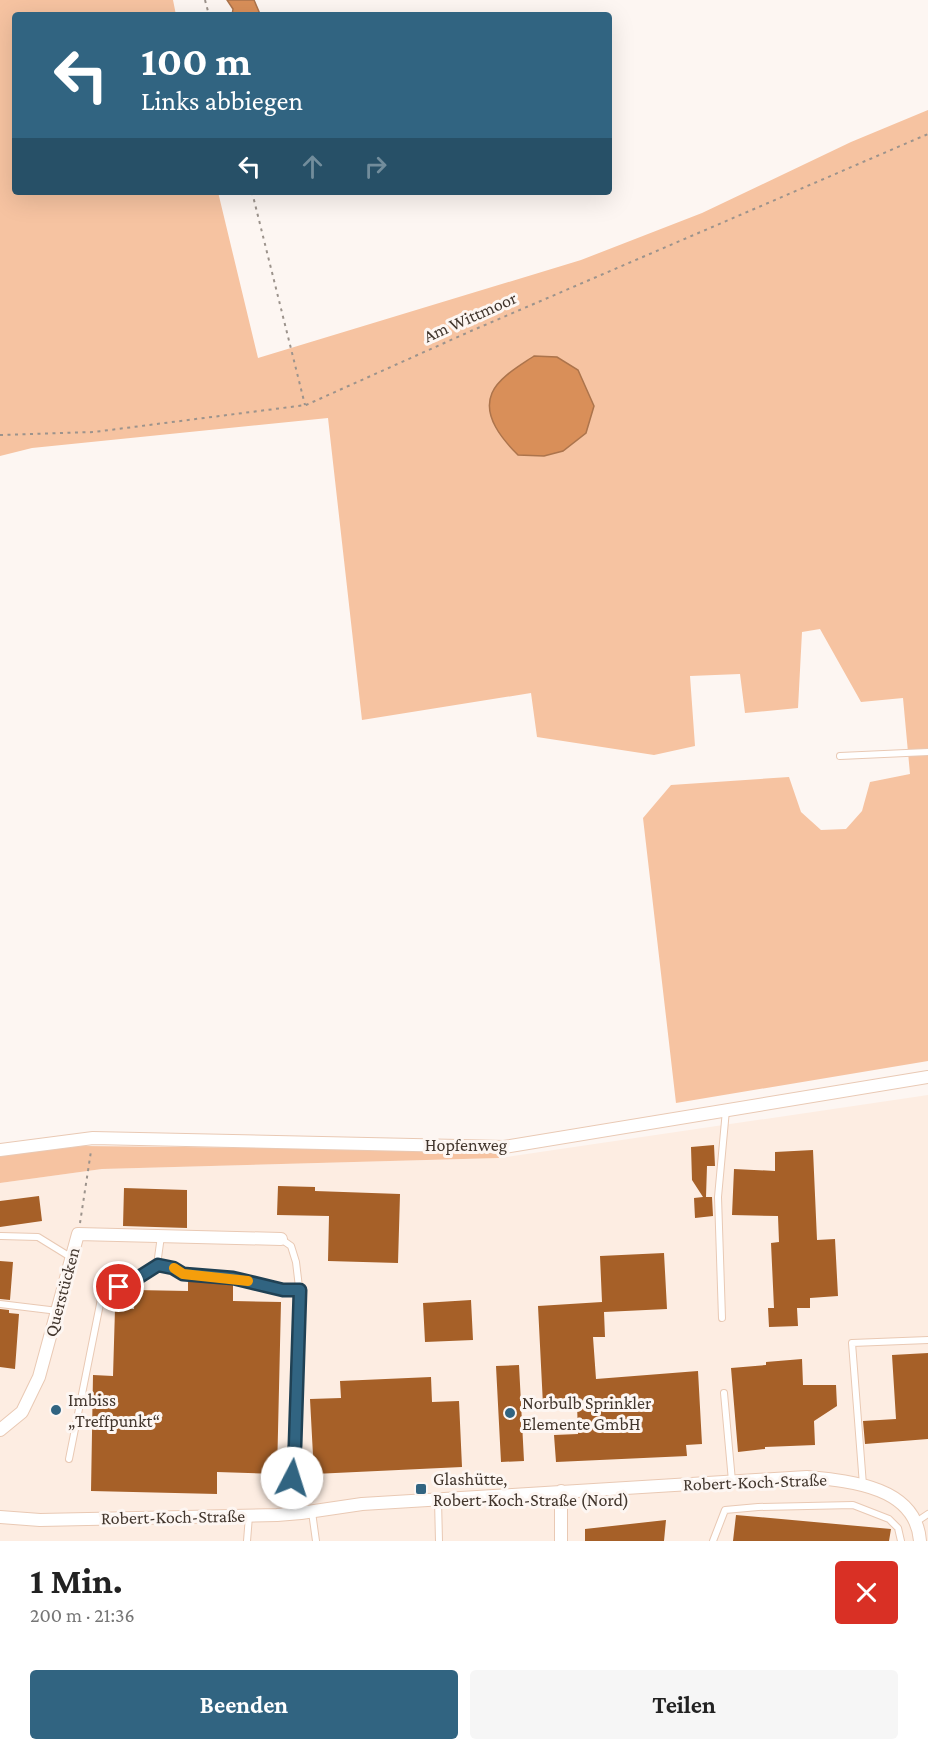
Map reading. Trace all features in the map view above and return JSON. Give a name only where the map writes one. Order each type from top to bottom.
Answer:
[{"type":"street","name":"Hopfenweg","points":[[0,1150],[93,1138],[504,1147],[928,1077]]},
{"type":"street","name":"Querstücken","points":[[0,1430],[21,1412],[39,1377],[78,1234],[281,1239]]},
{"type":"street","name":"Robert-Koch-Straße","points":[[0,1517],[40,1520],[291,1514],[362,1504],[807,1477],[863,1486],[895,1498],[907,1508],[916,1521]]},
{"type":"street","points":[[561,1491],[561,1541]]},
{"type":"street","points":[[916,1521],[920,1541]]},
{"type":"lane","points":[[840,756],[928,753]]},
{"type":"lane","points":[[722,1318],[718,1197],[726,1110]]},
{"type":"lane","points":[[1,1236],[38,1237],[72,1259]]},
{"type":"lane","points":[[158,1265],[161,1236]]},
{"type":"lane","points":[[281,1239],[291,1246],[300,1290],[291,1514]]},
{"type":"lane","points":[[69,1459],[102,1294],[136,1279],[158,1265],[173,1268],[183,1274],[238,1279],[283,1290],[300,1290]]},
{"type":"lane","points":[[0,1304],[58,1311]]},
{"type":"lane","points":[[863,1486],[852,1342],[928,1340]]},
{"type":"lane","points":[[724,1393],[732,1482]]},
{"type":"lane","points":[[438,1499],[439,1541]]},
{"type":"lane","points":[[713,1541],[725,1510],[853,1505],[889,1519],[898,1527],[900,1541]]},
{"type":"lane","points":[[312,1512],[316,1541]]},
{"type":"lane","points":[[916,1521],[928,1514]]},
{"type":"lane","points":[[247,1541],[249,1515]]},
{"type":"path","name":"Am Wittmoor","points":[[0,435],[94,432],[306,405],[482,326],[928,134]]},
{"type":"path","points":[[253,195],[306,405]]},
{"type":"path","points":[[78,1234],[93,1138]]},
{"type":"shaded area","points":[[0,0],[173,0],[175,12],[12,12],[12,195],[219,195],[258,358],[581,260],[702,213],[851,142],[928,110],[928,1061],[676,1103],[643,818],[671,785],[789,777],[801,812],[821,830],[846,829],[862,811],[870,782],[910,774],[903,698],[861,702],[820,629],[802,632],[798,708],[745,713],[740,674],[690,676],[695,746],[654,755],[537,737],[531,693],[362,720],[328,418],[32,448],[0,456]]},
{"type":"shaded area","points":[[227,0],[254,0],[259,12],[232,12]]},
{"type":"shaded area","points":[[534,356],[557,357],[578,370],[594,406],[586,433],[563,451],[544,456],[518,455],[496,427],[490,410],[495,387]]},
{"type":"shaded area","points":[[928,1095],[928,1541],[0,1541],[0,1183],[102,1169],[499,1158]]},
{"type":"shaded area","points":[[82,1146],[498,1150],[499,1158],[102,1169],[0,1183],[0,1156]]},
{"type":"building","points":[[714,1145],[715,1166],[707,1166],[706,1197],[712,1197],[713,1216],[695,1218],[694,1198],[703,1197],[692,1180],[691,1147]]},
{"type":"building","points":[[813,1150],[817,1240],[835,1239],[838,1296],[810,1298],[810,1308],[797,1308],[798,1326],[769,1327],[768,1308],[774,1308],[771,1243],[779,1242],[778,1216],[732,1215],[734,1169],[775,1171],[775,1152]]},
{"type":"building","points":[[278,1186],[315,1187],[315,1191],[400,1194],[398,1263],[328,1261],[329,1216],[277,1215]]},
{"type":"building","points":[[124,1188],[187,1190],[187,1228],[123,1226]]},
{"type":"building","points":[[39,1196],[42,1221],[0,1227],[0,1201]]},
{"type":"building","points":[[664,1253],[667,1309],[604,1312],[605,1337],[593,1337],[596,1379],[698,1371],[702,1444],[686,1445],[687,1456],[556,1462],[554,1435],[578,1434],[577,1404],[543,1405],[538,1306],[602,1302],[600,1256]]},
{"type":"building","points":[[0,1261],[13,1262],[10,1300],[0,1299]]},
{"type":"building","points":[[188,1281],[233,1283],[233,1301],[281,1302],[277,1474],[217,1472],[217,1494],[91,1491],[93,1375],[113,1376],[115,1309],[134,1309],[135,1290],[188,1291]]},
{"type":"building","points":[[471,1300],[473,1340],[425,1342],[423,1303]]},
{"type":"building","points":[[0,1309],[19,1314],[15,1369],[0,1367]]},
{"type":"building","points":[[928,1353],[928,1439],[865,1444],[863,1421],[896,1419],[892,1355]]},
{"type":"building","points":[[802,1359],[803,1385],[836,1385],[837,1406],[814,1421],[815,1445],[765,1447],[765,1449],[738,1452],[731,1368]]},
{"type":"building","name":"Norbulb Sprinkler Elemente GmbH","points":[[519,1365],[524,1461],[501,1462],[496,1366]]},
{"type":"building","points":[[431,1377],[432,1402],[459,1401],[462,1467],[314,1474],[310,1399],[341,1398],[340,1381]]},
{"type":"building","points":[[736,1515],[891,1529],[889,1541],[733,1541]]},
{"type":"building","points":[[666,1520],[664,1541],[585,1541],[585,1529]]},
{"type":"slow traffic","points":[[174,1268],[183,1274],[220,1276],[248,1281]]},
{"type":"place","name":"Imbiss „Treffpunkt“","points":[[56,1410]]},
{"type":"place","name":"Norbulb Sprinkler Elemente GmbH","points":[[510,1413]]},
{"type":"place","name":"Glashütte, Robert-Koch-Straße (Nord)","points":[[421,1489]]},
{"type":"route","points":[[119,1287],[158,1265],[173,1268],[183,1274],[220,1276],[247,1280],[283,1290],[300,1290],[292,1478]]}]
